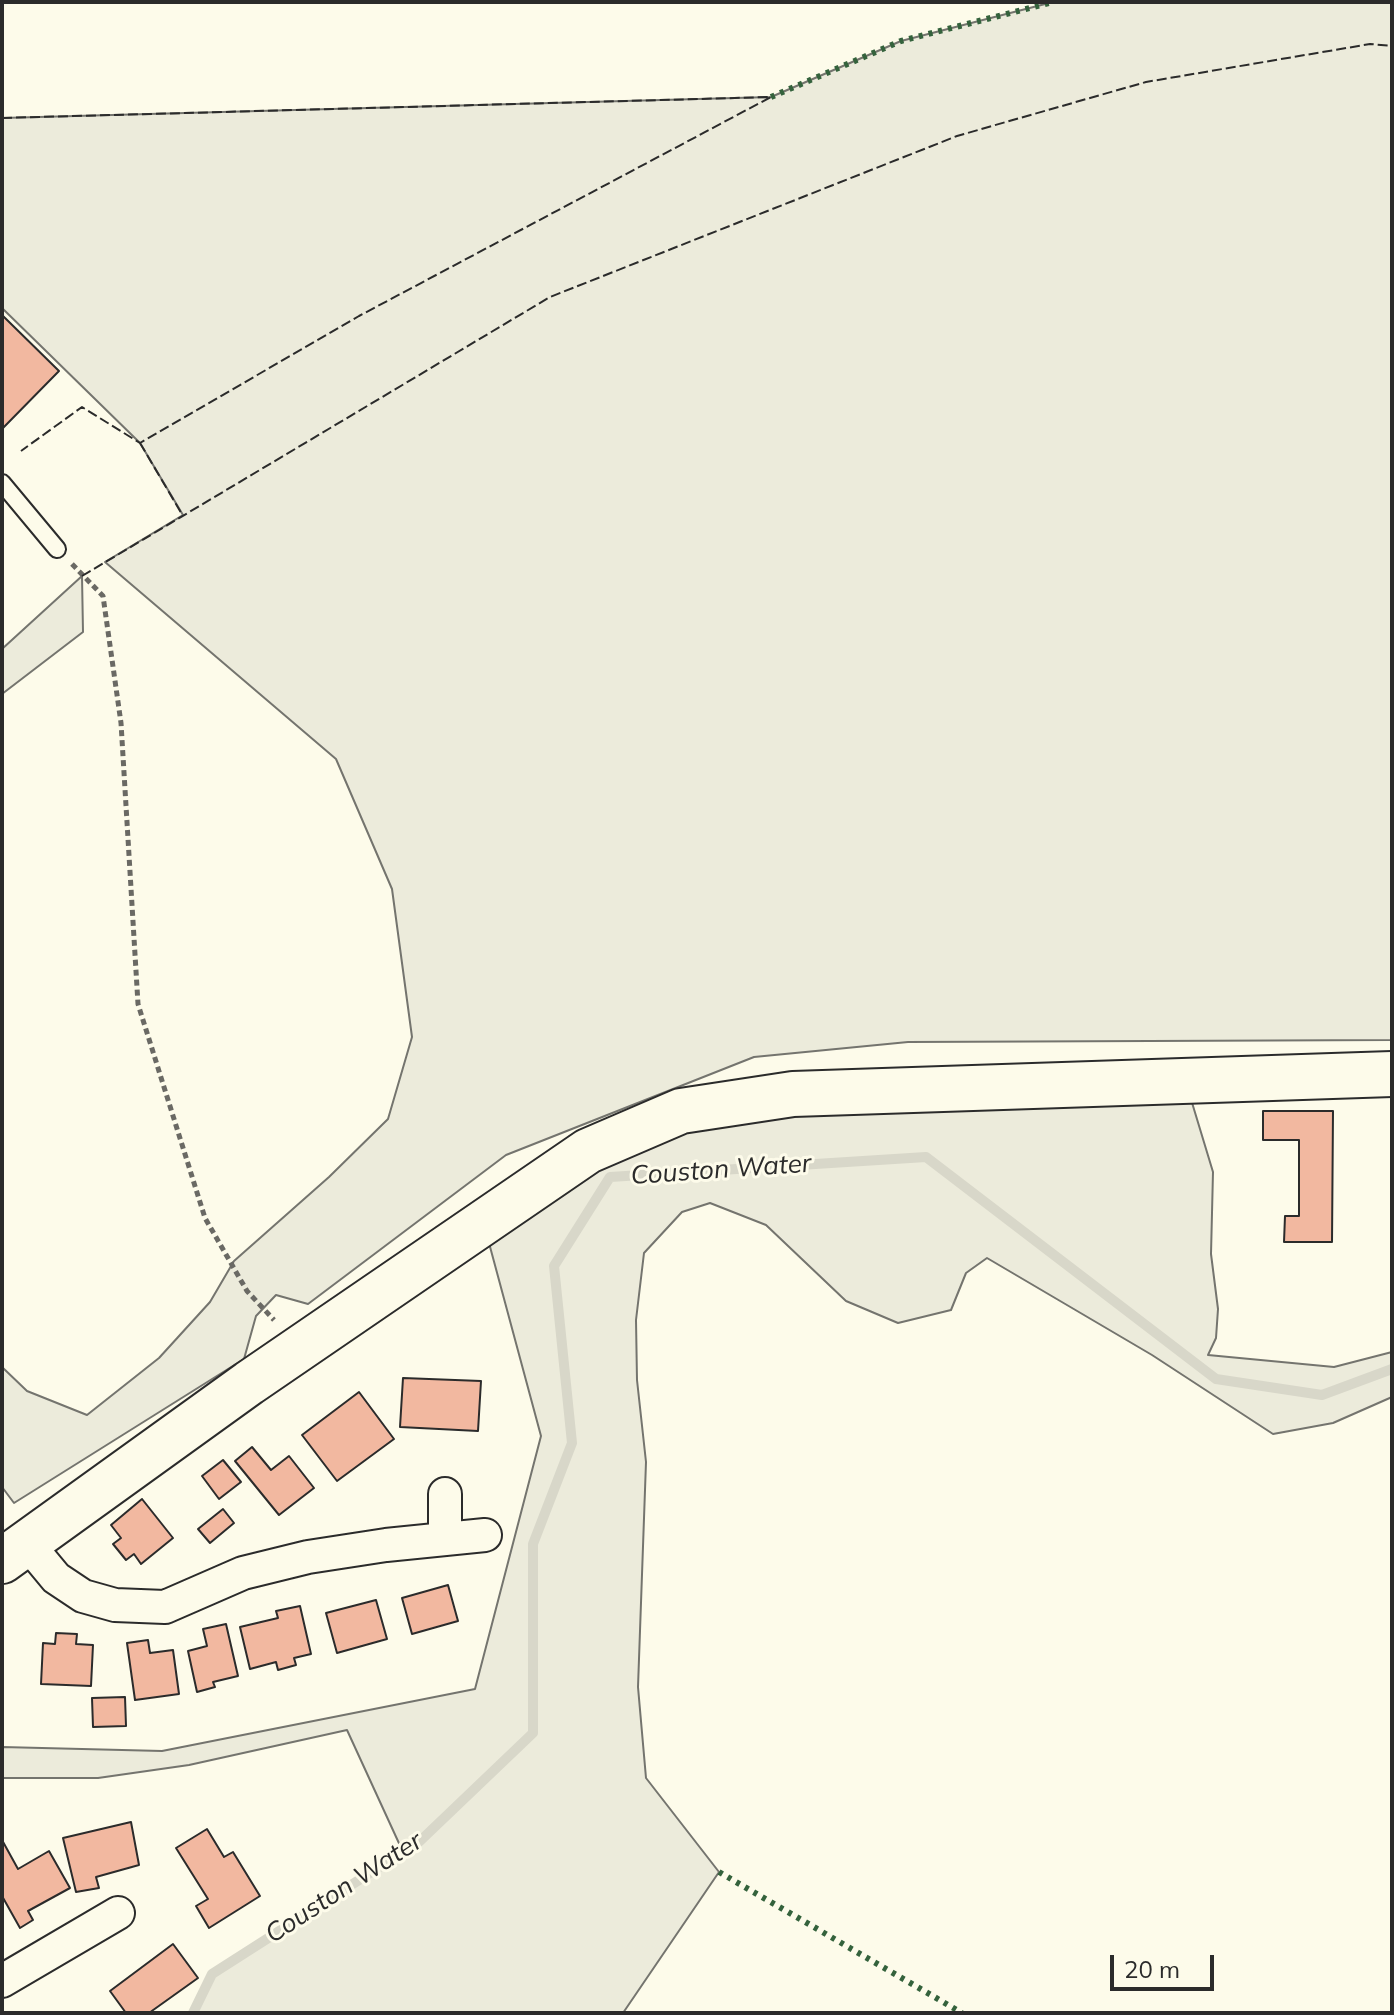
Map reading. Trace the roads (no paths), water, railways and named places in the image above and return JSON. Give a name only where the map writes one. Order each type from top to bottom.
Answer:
[{"type":"main road","points":[[15,1552],[300,1348],[588,1151],[681,1111],[793,1094],[1392,1074]]},
{"type":"street","points":[[445,1494],[445,1539]]},
{"type":"street","points":[[15,1552],[83,1596],[115,1605],[165,1607],[243,1573],[282,1563],[386,1545],[485,1535]]},
{"type":"street","points":[[2,1981],[118,1913]]},
{"type":"lane","points":[[2,483],[57,549]]},
{"type":"waterway","name":"Couston Water","points":[[193,2013],[212,1974],[420,1841],[533,1733],[533,1544],[572,1443],[554,1266],[610,1177],[926,1157],[1216,1379],[1322,1395],[1392,1369]]}]
